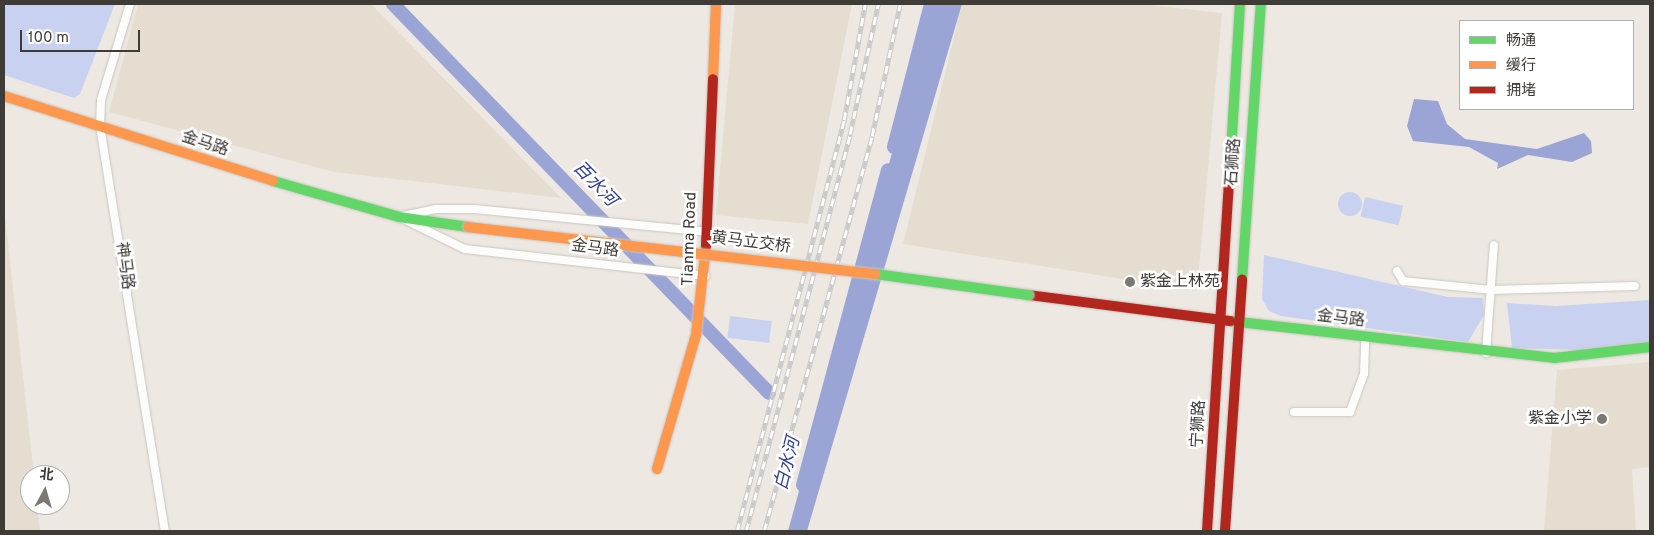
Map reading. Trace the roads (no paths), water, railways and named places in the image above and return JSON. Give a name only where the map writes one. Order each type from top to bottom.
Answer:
[{"type":"main road","name":"Tianma Road","points":[[657,469],[696,335],[706,276],[716,4]]},
{"type":"main road","name":"石狮路","points":[[1220,320],[1240,4]]},
{"type":"main road","name":"石狮路","points":[[1238,322],[1261,4]]},
{"type":"main road","name":"金马路","points":[[4,96],[399,217],[468,227]]},
{"type":"main road","name":"黄马立交桥","points":[[468,227],[731,255],[1029,295]]},
{"type":"main road","name":"金马路","points":[[1029,295],[1486,353],[1554,358],[1650,347]]},
{"type":"main road","name":"宁狮路","points":[[1207,531],[1220,320]]},
{"type":"main road","name":"宁狮路","points":[[1225,531],[1238,322]]},
{"type":"street","name":"神马路","points":[[130,4],[101,100],[100,126],[165,531]]},
{"type":"street","name":"金马路","points":[[399,217],[435,209],[474,209],[707,232]]},
{"type":"street","name":"金马路","points":[[399,217],[429,235],[465,248],[641,270],[706,276]]},
{"type":"street","points":[[1486,353],[1494,244]]},
{"type":"street","points":[[1397,271],[1403,281],[1491,290],[1635,286]]},
{"type":"street","points":[[1294,412],[1350,412],[1364,374],[1365,337]]},
{"type":"waterway","name":"百水河","points":[[393,4],[769,393]]},
{"type":"waterway","points":[[894,147],[931,4]]},
{"type":"waterway","name":"白水河","points":[[803,485],[888,170]]},
{"type":"railway","points":[[737,531],[844,120],[865,4]]},
{"type":"railway","points":[[746,531],[850,134],[878,4]]},
{"type":"railway","points":[[764,531],[872,136],[900,4]]},
{"type":"place","name":"紫金上林苑","points":[[1130,282]]},
{"type":"place","name":"紫金小学","points":[[1602,419]]}]
